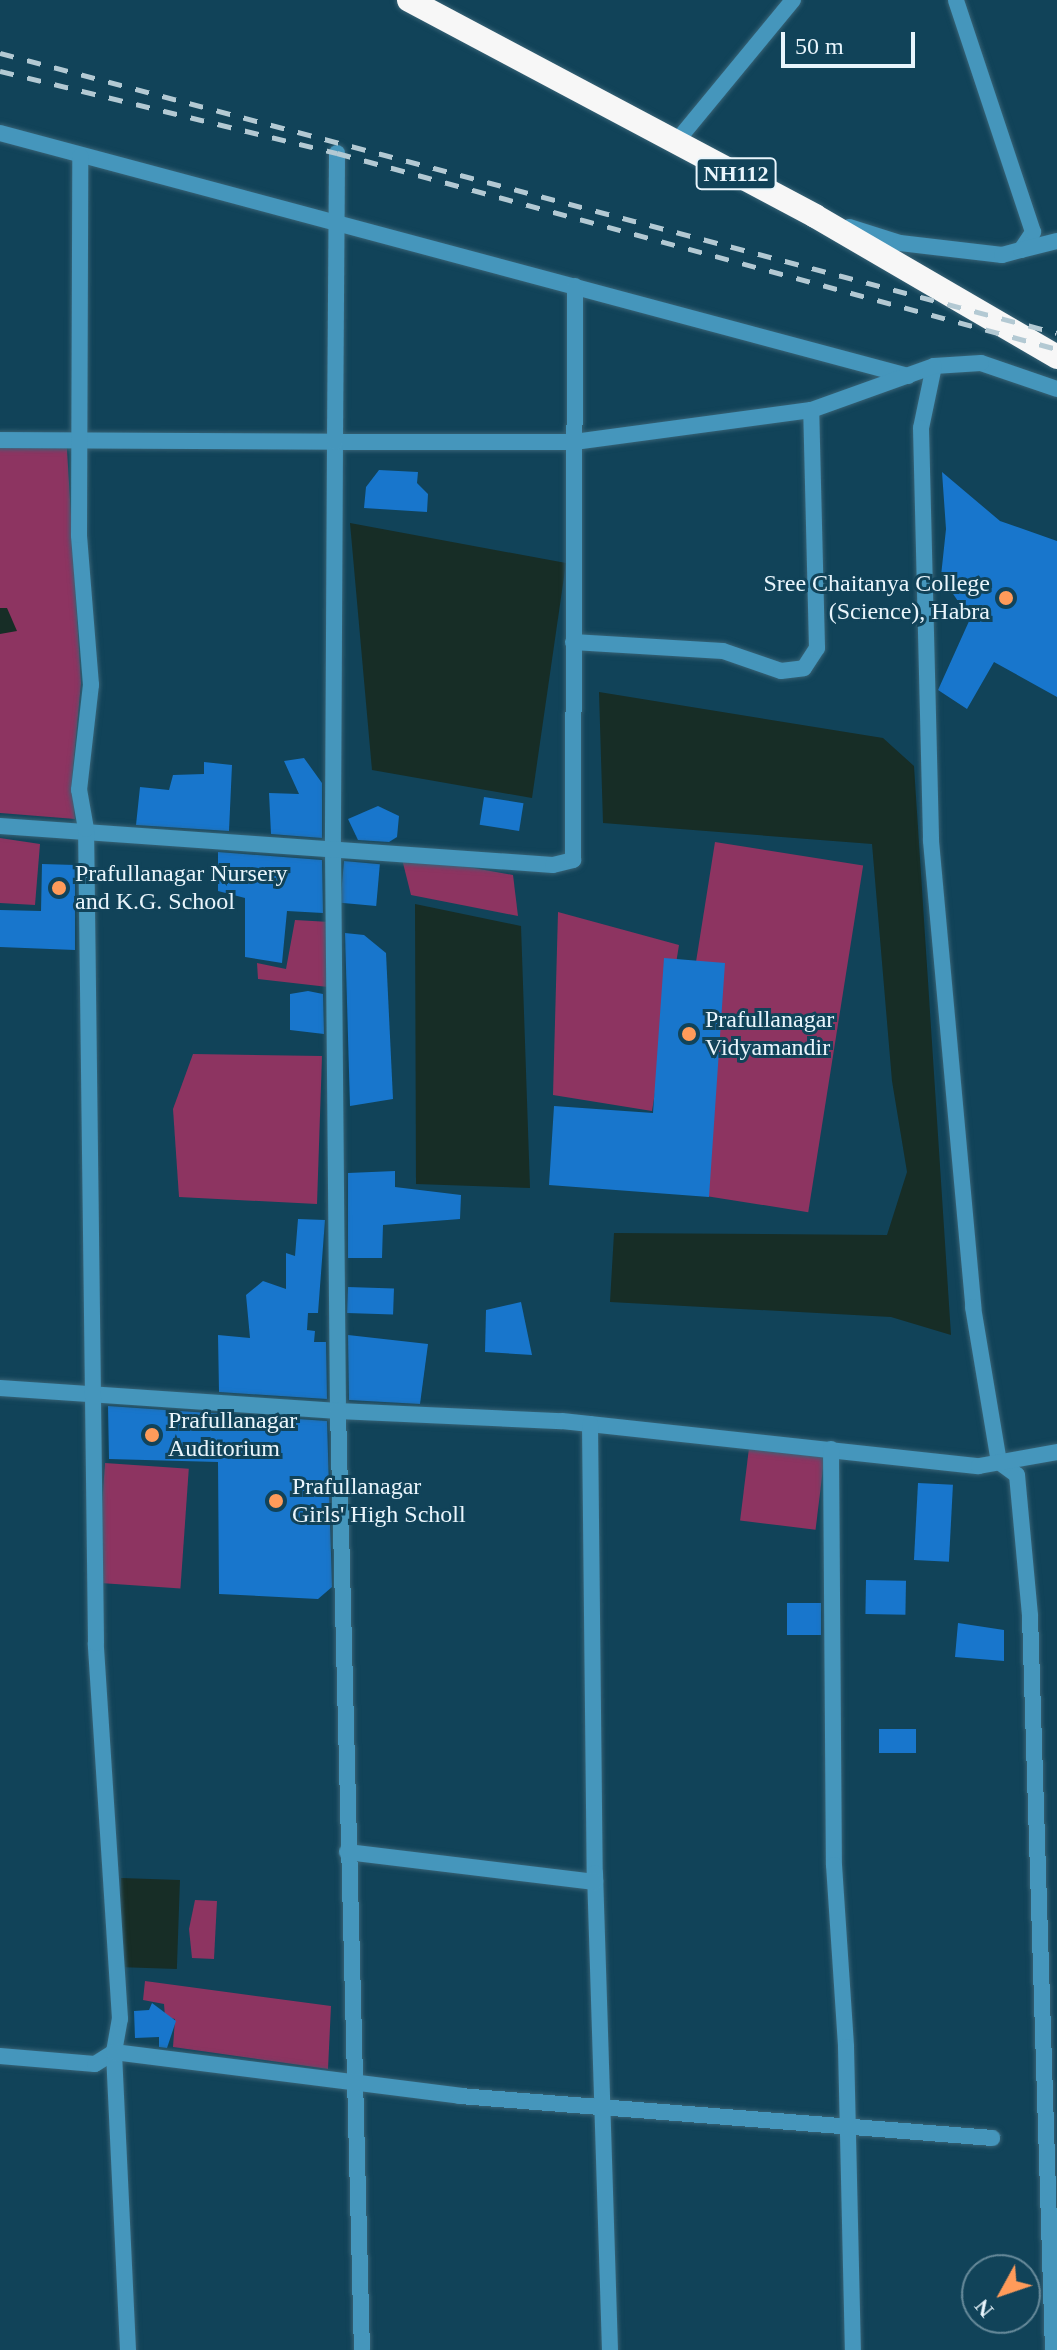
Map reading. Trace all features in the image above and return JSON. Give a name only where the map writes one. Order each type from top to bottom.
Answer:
[{"type":"highway","name":"NH112","points":[[411,1],[815,216],[1057,357]]},
{"type":"street","points":[[676,142],[793,0]]},
{"type":"street","points":[[956,0],[1031,219],[1033,232],[1021,250]]},
{"type":"street","points":[[0,133],[908,376]]},
{"type":"street","points":[[337,153],[333,850],[338,1411],[362,2350]]},
{"type":"street","points":[[80,156],[83,439],[79,535],[91,685],[79,790],[86,829],[97,1394],[96,1643],[120,2019],[114,2052],[128,2350]]},
{"type":"street","points":[[815,216],[900,243],[1002,255],[1050,244],[1057,261]]},
{"type":"street","points":[[0,826],[86,829],[553,865],[573,860],[575,286]]},
{"type":"street","points":[[0,440],[574,442],[811,410],[934,366],[995,364],[1057,389]]},
{"type":"street","points":[[934,366],[921,428],[931,841],[973,1307],[999,1462],[1017,1475],[1030,1616],[1053,2350]]},
{"type":"street","points":[[573,642],[723,651],[781,671],[804,668],[817,648],[811,410]]},
{"type":"street","points":[[0,1388],[590,1424],[979,1466],[1057,1452]]},
{"type":"street","points":[[590,1424],[595,1882],[610,2350]]},
{"type":"street","points":[[831,1449],[834,1865],[847,2128],[853,2350]]},
{"type":"street","points":[[347,1852],[595,1882]]},
{"type":"street","points":[[0,2056],[95,2064],[114,2052],[355,2084],[992,2138]]},
{"type":"shaded area","points":[[66,433],[81,683],[72,780],[75,819],[0,813],[0,435]]},
{"type":"shaded area","points":[[350,523],[566,563],[532,798],[372,770]]},
{"type":"shaded area","points":[[0,608],[7,608],[17,631],[0,634]]},
{"type":"shaded area","points":[[599,692],[883,738],[914,766],[951,1335],[891,1317],[610,1302],[614,1233],[887,1235],[907,1172],[892,1081],[872,844],[603,823]]},
{"type":"shaded area","points":[[0,838],[40,844],[35,905],[0,903]]},
{"type":"shaded area","points":[[715,842],[863,865],[808,1212],[660,1189]]},
{"type":"shaded area","points":[[401,855],[513,875],[518,916],[411,895]]},
{"type":"shaded area","points":[[415,904],[521,926],[530,1188],[416,1184]]},
{"type":"shaded area","points":[[558,912],[679,945],[652,1111],[553,1095]]},
{"type":"shaded area","points":[[295,920],[330,922],[328,987],[258,979],[257,963],[286,969]]},
{"type":"shaded area","points":[[193,1054],[322,1056],[317,1204],[179,1197],[173,1109]]},
{"type":"shaded area","points":[[749,1448],[824,1457],[816,1530],[740,1520]]},
{"type":"shaded area","points":[[105,1463],[189,1469],[180,1589],[97,1583]]},
{"type":"shaded area","points":[[121,1878],[180,1880],[177,1969],[118,1967]]},
{"type":"shaded area","points":[[195,1900],[217,1901],[214,1959],[192,1958],[189,1929]]},
{"type":"shaded area","points":[[145,1981],[331,2006],[328,2069],[173,2047],[175,2019],[165,2017],[164,2004],[143,2000]]},
{"type":"building","points":[[379,470],[418,472],[417,483],[428,494],[427,512],[364,508],[366,487]]},
{"type":"building","name":"Sree Chaitanya College (Science), Habra","points":[[942,472],[1000,521],[1057,541],[1057,697],[994,662],[967,709],[938,690],[970,619],[941,576],[946,529]]},
{"type":"building","points":[[304,758],[322,783],[322,838],[271,834],[269,793],[299,794],[284,761]]},
{"type":"building","points":[[204,762],[232,765],[229,831],[136,825],[140,787],[169,790],[173,775],[204,774]]},
{"type":"building","points":[[484,797],[524,803],[519,831],[480,825]]},
{"type":"building","points":[[378,806],[399,816],[397,837],[389,842],[358,840],[348,819]]},
{"type":"building","points":[[218,852],[322,860],[323,913],[287,911],[282,963],[245,957],[245,898],[218,891]]},
{"type":"building","points":[[344,861],[380,864],[376,906],[340,903]]},
{"type":"building","name":"Prafullanagar Nursery and K.G. School","points":[[42,864],[75,865],[75,950],[0,947],[0,910],[41,911]]},
{"type":"building","points":[[345,933],[364,935],[386,953],[393,1099],[350,1106]]},
{"type":"building","name":"Prafullanagar Vidyamandir","points":[[664,958],[725,963],[709,1197],[549,1185],[554,1106],[653,1113]]},
{"type":"building","points":[[308,991],[323,994],[324,1034],[290,1030],[290,994]]},
{"type":"building","points":[[395,1171],[395,1187],[461,1195],[460,1219],[383,1225],[382,1258],[348,1258],[348,1173]]},
{"type":"building","points":[[298,1219],[325,1220],[318,1313],[308,1313],[307,1330],[315,1331],[314,1342],[326,1342],[327,1399],[219,1392],[218,1335],[250,1338],[246,1295],[263,1281],[286,1289],[286,1253],[295,1256]]},
{"type":"building","points":[[348,1287],[394,1289],[393,1315],[347,1313]]},
{"type":"building","points":[[521,1302],[532,1355],[485,1352],[486,1310]]},
{"type":"building","points":[[348,1335],[428,1344],[420,1404],[349,1400]]},
{"type":"building","name":"Prafullanagar Girls' High Scholl","points":[[108,1406],[327,1421],[332,1587],[318,1599],[219,1594],[218,1462],[109,1459]]},
{"type":"building","points":[[918,1483],[953,1485],[949,1562],[914,1560]]},
{"type":"building","points":[[866,1580],[906,1581],[905,1615],[865,1614]]},
{"type":"building","points":[[787,1603],[821,1603],[821,1635],[787,1635]]},
{"type":"building","points":[[958,1623],[1004,1630],[1004,1661],[955,1657]]},
{"type":"building","points":[[879,1729],[916,1729],[916,1753],[879,1753]]},
{"type":"building","points":[[152,2003],[176,2021],[167,2048],[159,2047],[159,2037],[135,2038],[134,2011],[149,2010]]},
{"type":"railway","points":[[0,53],[1057,333]]},
{"type":"railway","points":[[0,71],[337,153],[1057,349]]},
{"type":"place","name":"Sree Chaitanya College (Science), Habra","points":[[1006,598]]},
{"type":"place","name":"Prafullanagar Nursery and K.G. School","points":[[59,888]]},
{"type":"place","name":"Prafullanagar Vidyamandir","points":[[689,1034]]},
{"type":"place","name":"Prafullanagar Auditorium","points":[[152,1435]]},
{"type":"place","name":"Prafullanagar Girls' High Scholl","points":[[276,1501]]}]
